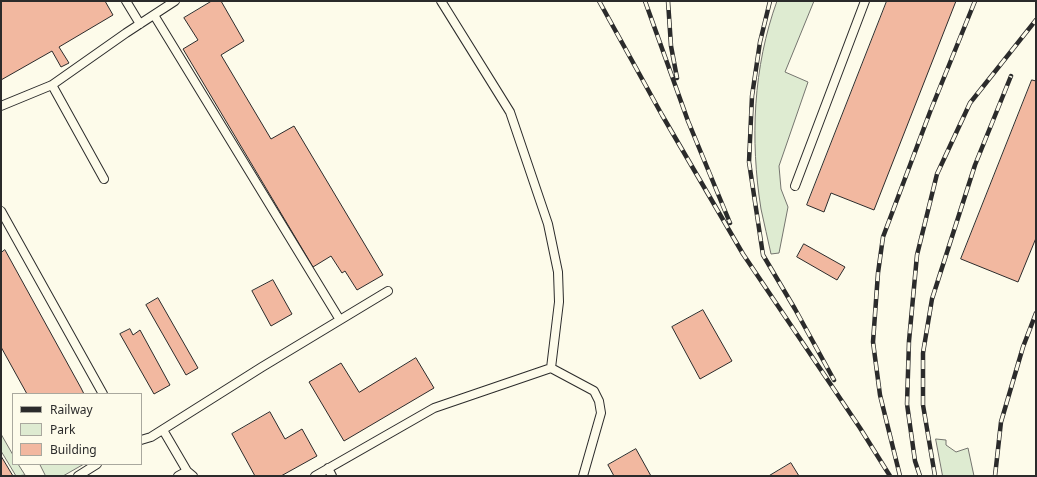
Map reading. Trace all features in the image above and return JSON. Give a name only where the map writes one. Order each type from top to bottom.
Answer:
[{"type":"lane","points":[[126,1],[140,24]]},
{"type":"lane","points":[[1,106],[52,85],[175,1]]},
{"type":"lane","points":[[441,1],[510,112],[548,224],[558,272],[559,302],[551,368]]},
{"type":"lane","points":[[795,186],[865,1]]},
{"type":"lane","points":[[154,15],[340,320]]},
{"type":"lane","points":[[52,85],[104,179]]},
{"type":"lane","points":[[1,211],[102,393]]},
{"type":"lane","points":[[142,440],[151,437],[163,430],[262,367],[388,291]]},
{"type":"lane","points":[[315,476],[434,408],[551,368],[594,391],[599,401],[601,413],[582,476]]},
{"type":"lane","points":[[163,430],[190,473],[178,476]]},
{"type":"lane","points":[[78,476],[95,465]]},
{"type":"lane","points":[[328,468],[332,476]]},
{"type":"green space","points":[[777,1],[814,1],[785,72],[808,82],[779,166],[781,189],[788,207],[779,253],[771,254],[761,209],[755,157],[755,130],[758,78],[769,26]]},
{"type":"green space","points":[[1,434],[12,453],[12,465],[19,465],[25,475],[16,476],[1,451]]},
{"type":"green space","points":[[936,439],[946,440],[946,445],[956,452],[968,448],[974,476],[943,476]]},
{"type":"green space","points":[[40,465],[82,465],[63,476],[46,476]]},
{"type":"building","points":[[1,1],[105,1],[113,15],[59,47],[69,63],[61,67],[52,51],[1,80]]},
{"type":"building","points":[[212,1],[221,1],[244,41],[221,55],[271,139],[294,126],[383,275],[357,290],[345,271],[342,273],[331,256],[313,267],[183,49],[198,40],[184,18]]},
{"type":"building","points":[[887,1],[956,1],[874,210],[831,193],[824,212],[807,205]]},
{"type":"building","points":[[1032,80],[1036,81],[1036,238],[1018,282],[961,259]]},
{"type":"building","points":[[804,244],[845,267],[837,280],[797,257]]},
{"type":"building","points":[[5,250],[83,393],[26,393],[1,347],[1,253]]},
{"type":"building","points":[[273,280],[292,314],[271,326],[252,291]]},
{"type":"building","points":[[158,298],[198,368],[186,375],[146,305]]},
{"type":"building","points":[[703,310],[732,361],[700,379],[672,327]]},
{"type":"building","points":[[130,329],[133,335],[140,330],[170,385],[154,394],[120,334]]},
{"type":"building","points":[[416,358],[434,388],[344,441],[309,382],[341,363],[359,392]]},
{"type":"building","points":[[270,412],[285,439],[302,429],[317,456],[281,476],[255,476],[232,434]]},
{"type":"building","points":[[636,449],[651,476],[614,476],[608,465]]},
{"type":"building","points":[[1,456],[13,476],[1,476]]},
{"type":"building","points":[[791,463],[799,476],[769,476]]},
{"type":"railway","points":[[599,1],[662,115],[743,254],[860,428],[890,476]]},
{"type":"railway","points":[[645,1],[688,121],[730,223]]},
{"type":"railway","points":[[668,1],[671,46],[677,78]]},
{"type":"railway","points":[[770,1],[760,42],[752,96],[749,162],[763,255],[834,380]]},
{"type":"railway","points":[[900,476],[880,395],[873,342],[878,273],[883,237],[930,112],[975,1]]},
{"type":"railway","points":[[920,476],[915,461],[907,404],[909,341],[917,255],[937,174],[970,103],[1036,20]]},
{"type":"railway","points":[[935,476],[923,405],[923,353],[932,299],[975,165],[1011,76]]},
{"type":"railway","points":[[995,476],[1001,422],[1023,347],[1036,313]]}]
